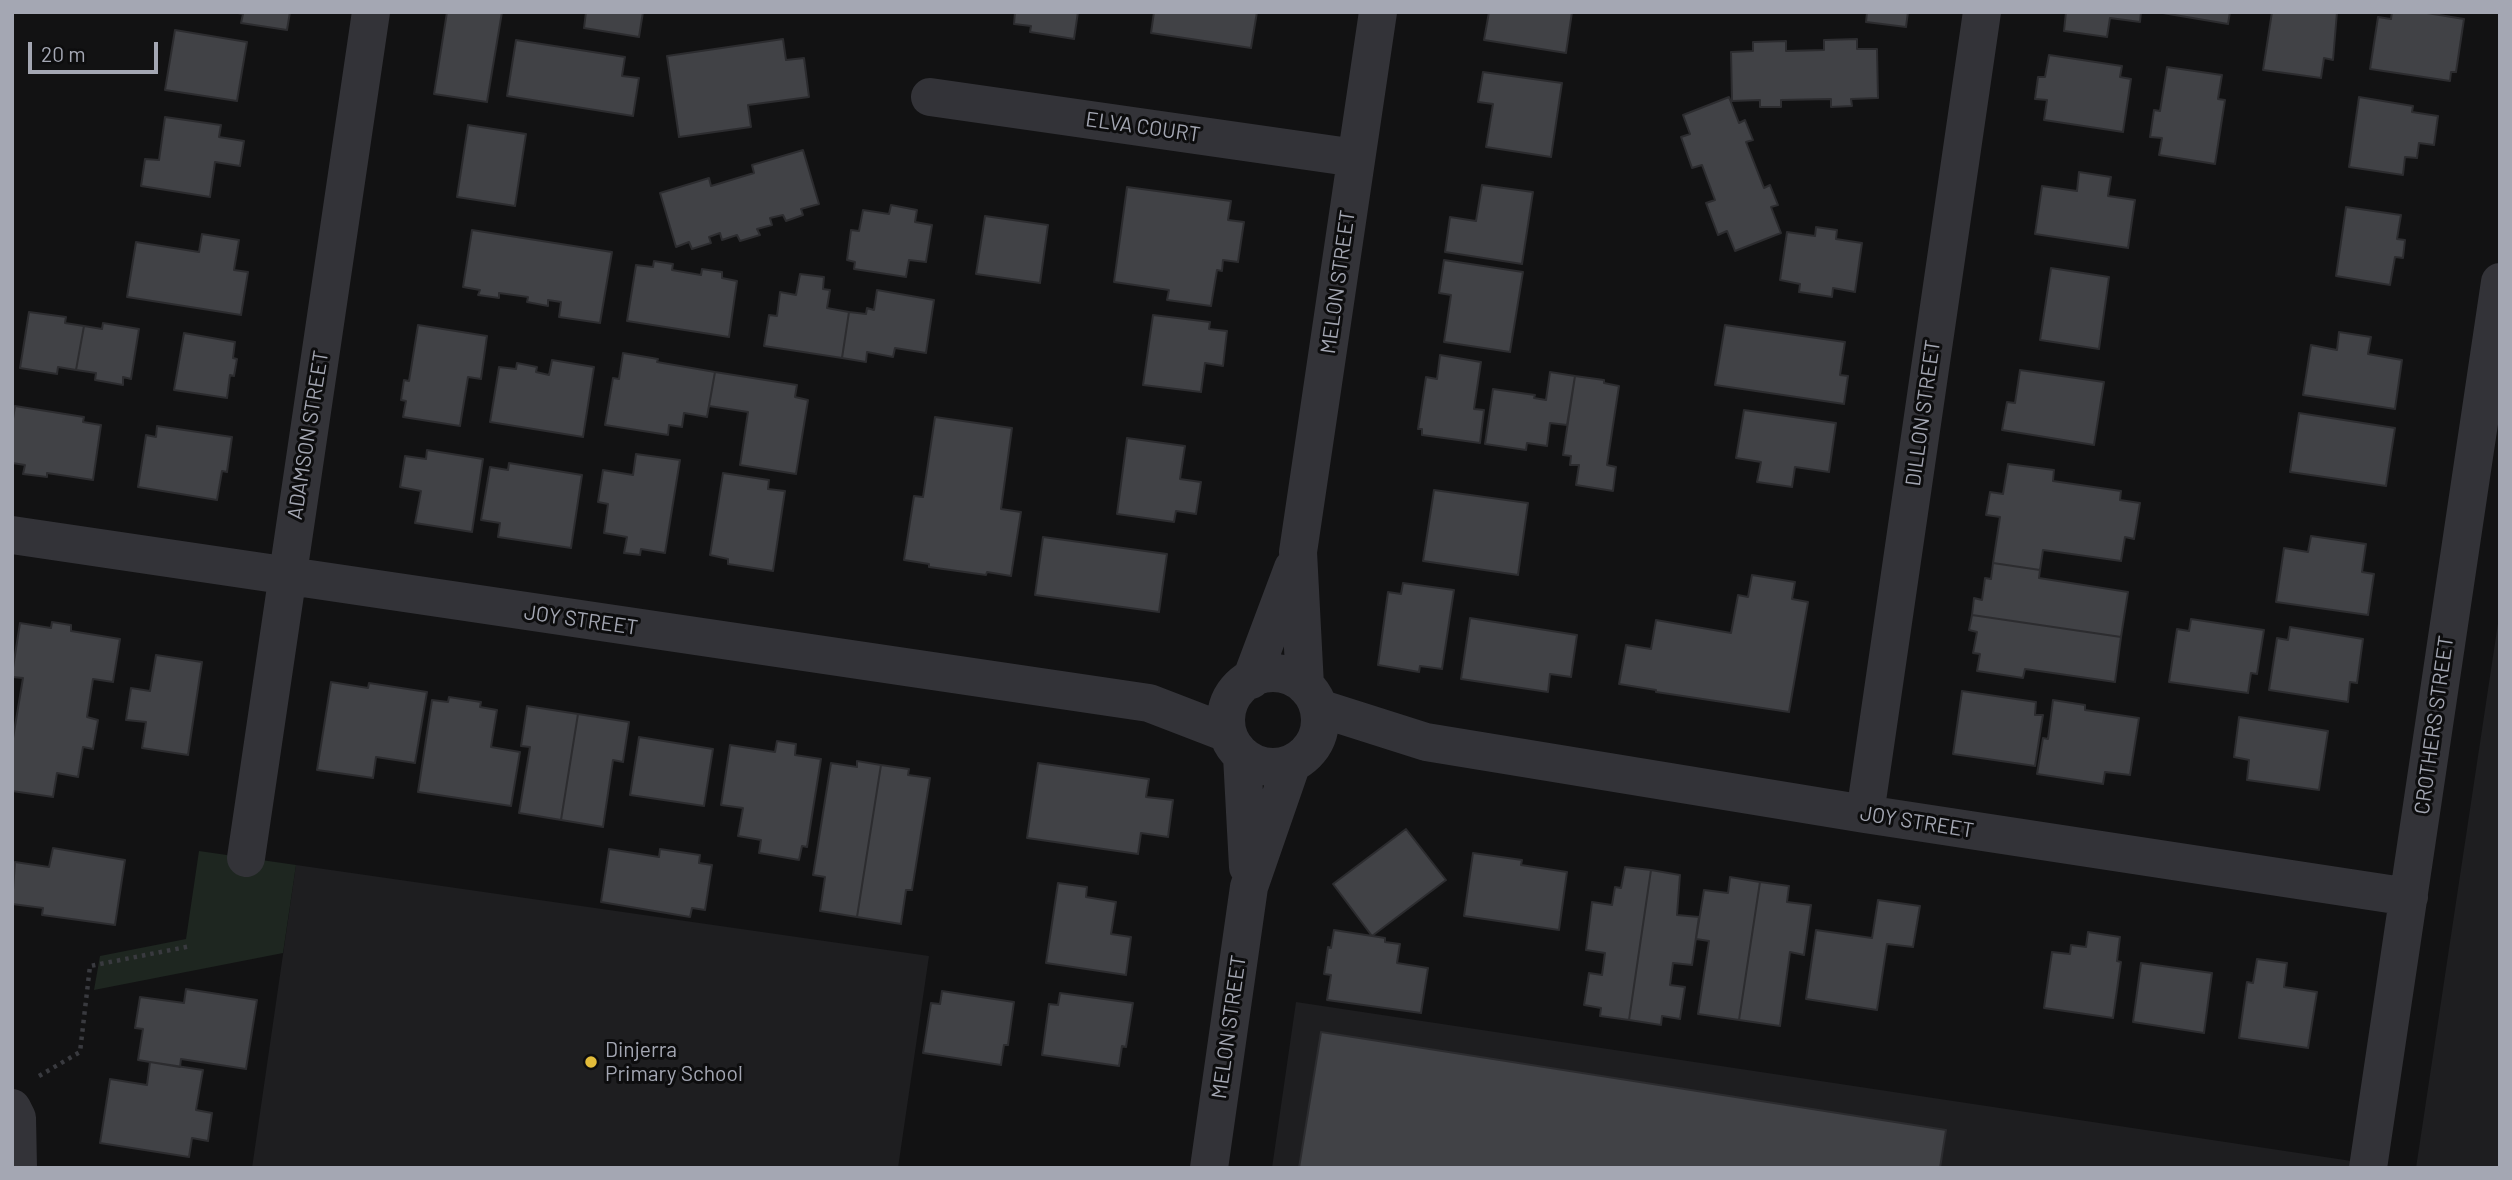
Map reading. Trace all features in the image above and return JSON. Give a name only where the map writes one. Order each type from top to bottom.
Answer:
[{"type":"street","name":"ADAMSON STREET","points":[[246,858],[371,12]]},
{"type":"street","name":"MELON STREET","points":[[1312,697],[1298,552],[1378,12]]},
{"type":"street","name":"DILLON STREET","points":[[1865,814],[1982,12]]},
{"type":"street","name":"ELVA COURT","points":[[930,97],[1356,158]]},
{"type":"street","name":"CROTHERS STREET","points":[[2368,1168],[2500,282]]},
{"type":"street","name":"JOY STREET","points":[[12,535],[1149,703],[1235,745]]},
{"type":"street","name":"MELON STREET","points":[[1242,687],[1298,552]]},
{"type":"street","points":[[1275,673],[1291,677],[1312,697],[1320,721],[1303,754],[1266,768],[1235,745],[1226,720],[1242,687],[1258,675],[1275,673]]},
{"type":"street","name":"JOY STREET","points":[[1149,703],[1242,687]]},
{"type":"street","name":"JOY STREET","points":[[1312,697],[1426,742],[1865,814],[2409,898]]},
{"type":"street","name":"JOY STREET","points":[[1303,754],[1426,742]]},
{"type":"street","name":"MELON STREET","points":[[1209,1168],[1249,887],[1235,745]]},
{"type":"street","name":"MELON STREET","points":[[1249,887],[1303,754]]},
{"type":"street","points":[[18,1168],[17,1118],[24,1093]]},
{"type":"path","points":[[24,1093],[80,1052],[90,966],[191,946]]},
{"type":"shaded area","points":[[2500,610],[2500,1168],[2416,1168]]},
{"type":"shaded area","points":[[199,851],[296,865],[283,953],[94,990],[100,956],[186,939]]},
{"type":"shaded area","name":"Dinjerra Primary School","points":[[296,865],[929,956],[898,1168],[252,1168]]},
{"type":"shaded area","points":[[1296,1002],[2398,1168],[1272,1168]]},
{"type":"building","points":[[233,12],[290,12],[287,30],[241,23],[243,14]]},
{"type":"building","points":[[447,12],[502,12],[487,102],[434,94]]},
{"type":"building","points":[[586,12],[643,12],[639,37],[584,28]]},
{"type":"building","points":[[1015,12],[1078,12],[1074,39],[1030,32],[1031,26],[1014,24]]},
{"type":"building","points":[[1154,12],[1257,12],[1251,48],[1151,33]]},
{"type":"building","points":[[1489,12],[1572,12],[1566,53],[1484,40]]},
{"type":"building","points":[[1867,12],[1908,12],[1906,27],[1866,22]]},
{"type":"building","points":[[2066,12],[2141,12],[2140,22],[2110,18],[2107,37],[2064,31]]},
{"type":"building","points":[[2157,12],[2230,12],[2228,24]]},
{"type":"building","points":[[2272,12],[2337,12],[2333,60],[2324,58],[2321,78],[2263,70]]},
{"type":"building","points":[[2392,12],[2421,12],[2464,19],[2456,72],[2451,72],[2450,81],[2370,69],[2378,17],[2391,19]]},
{"type":"building","points":[[175,30],[247,42],[237,101],[165,90]]},
{"type":"building","points":[[783,39],[786,60],[804,58],[809,97],[748,105],[751,127],[679,137],[667,56]]},
{"type":"building","points":[[1857,39],[1857,49],[1877,49],[1878,98],[1851,99],[1852,106],[1831,107],[1831,99],[1781,100],[1781,107],[1760,107],[1760,100],[1732,101],[1731,52],[1753,51],[1753,42],[1786,41],[1786,51],[1824,50],[1824,40]]},
{"type":"building","points":[[516,40],[625,57],[622,76],[639,78],[633,116],[507,96]]},
{"type":"building","points":[[2049,55],[2122,66],[2120,77],[2131,79],[2123,132],[2044,120],[2047,100],[2035,99],[2038,77],[2045,77]]},
{"type":"building","points":[[2167,67],[2222,75],[2218,99],[2225,100],[2215,164],[2159,155],[2162,138],[2150,137],[2154,110],[2160,111]]},
{"type":"building","points":[[1483,72],[1562,83],[1551,157],[1486,147],[1493,104],[1478,102]]},
{"type":"building","points":[[1729,97],[1739,123],[1745,120],[1753,140],[1746,142],[1764,188],[1770,185],[1778,205],[1771,207],[1781,233],[1735,251],[1727,231],[1718,235],[1706,203],[1715,200],[1702,165],[1692,168],[1681,137],[1690,134],[1683,115]]},
{"type":"building","points":[[2359,97],[2413,106],[2412,112],[2438,116],[2434,145],[2419,143],[2417,158],[2405,157],[2403,175],[2349,167]]},
{"type":"building","points":[[165,117],[221,125],[219,137],[244,141],[240,166],[215,162],[210,197],[141,186],[145,159],[159,160]]},
{"type":"building","points":[[468,125],[526,134],[515,206],[457,197]]},
{"type":"building","points":[[803,150],[819,204],[801,209],[803,215],[786,221],[783,215],[770,218],[772,225],[757,229],[760,235],[740,241],[737,235],[722,240],[720,233],[709,237],[711,243],[692,249],[689,242],[676,247],[660,193],[709,178],[711,186],[754,173],[752,165]]},
{"type":"building","points":[[2079,172],[2111,177],[2108,196],[2135,200],[2128,248],[2035,234],[2042,186],[2077,191]]},
{"type":"building","points":[[1482,185],[1533,192],[1522,264],[1445,252],[1450,217],[1476,221]]},
{"type":"building","points":[[1127,187],[1231,201],[1228,220],[1244,222],[1238,262],[1223,260],[1222,271],[1217,270],[1211,306],[1167,300],[1169,290],[1114,282]]},
{"type":"building","points":[[891,205],[917,210],[915,222],[932,225],[926,262],[909,260],[906,277],[854,269],[855,262],[847,260],[851,230],[859,231],[863,210],[889,214]]},
{"type":"building","points":[[2346,207],[2401,215],[2397,239],[2405,240],[2403,258],[2395,257],[2390,285],[2336,276]]},
{"type":"building","points":[[985,216],[1048,225],[1040,283],[976,274]]},
{"type":"building","points":[[1816,227],[1837,230],[1836,239],[1862,243],[1855,292],[1833,288],[1832,297],[1799,292],[1800,284],[1780,280],[1787,232],[1815,236]]},
{"type":"building","points":[[472,230],[612,252],[600,323],[559,317],[561,302],[548,300],[548,306],[527,302],[528,297],[499,293],[499,298],[478,295],[480,290],[463,287]]},
{"type":"building","points":[[202,234],[239,240],[234,270],[248,272],[241,315],[127,297],[136,242],[199,252]]},
{"type":"building","points":[[1444,260],[1523,272],[1510,352],[1444,342],[1451,295],[1439,293]]},
{"type":"building","points":[[654,261],[673,264],[672,270],[701,275],[702,269],[722,272],[722,278],[737,281],[729,337],[627,321],[636,265],[653,267]]},
{"type":"building","points":[[2051,268],[2109,277],[2099,349],[2040,340]]},
{"type":"building","points":[[800,274],[824,277],[823,289],[830,290],[827,308],[849,312],[842,358],[764,346],[769,315],[777,316],[780,292],[796,295]]},
{"type":"building","points":[[877,290],[934,300],[926,353],[895,348],[893,357],[867,352],[866,362],[842,358],[849,312],[866,314],[867,308],[874,310]]},
{"type":"building","points":[[29,312],[66,317],[65,323],[84,326],[76,370],[58,367],[57,374],[20,368]]},
{"type":"building","points":[[1153,315],[1210,322],[1209,329],[1227,331],[1223,366],[1205,363],[1201,392],[1143,385]]},
{"type":"building","points":[[103,323],[139,329],[131,379],[123,377],[123,385],[95,380],[96,373],[76,370],[84,326],[102,329]]},
{"type":"building","points":[[418,325],[487,336],[481,379],[468,377],[460,426],[403,417],[406,401],[401,400],[404,380],[409,381]]},
{"type":"building","points":[[1725,325],[1845,342],[1840,375],[1848,376],[1844,404],[1715,385]]},
{"type":"building","points":[[2339,332],[2371,337],[2368,354],[2402,360],[2395,409],[2303,395],[2311,345],[2337,350]]},
{"type":"building","points":[[184,333],[235,342],[233,358],[237,359],[234,376],[230,375],[227,398],[174,390]]},
{"type":"building","points":[[623,353],[715,372],[707,417],[684,413],[682,427],[669,425],[668,435],[605,425],[613,378],[619,379]]},
{"type":"building","points":[[1440,355],[1481,362],[1474,409],[1484,410],[1480,443],[1422,435],[1422,429],[1418,429],[1426,377],[1437,379]]},
{"type":"building","points":[[552,360],[594,367],[583,437],[490,422],[499,367],[516,369],[517,363],[537,367],[536,372],[549,375]]},
{"type":"building","points":[[2020,370],[2104,382],[2094,445],[2002,430],[2007,402],[2015,403]]},
{"type":"building","points":[[715,372],[797,385],[795,397],[808,400],[796,474],[740,465],[748,412],[709,406]]},
{"type":"building","points":[[1550,372],[1575,376],[1567,425],[1550,423],[1547,446],[1527,443],[1526,450],[1485,444],[1493,389],[1535,395],[1534,398],[1546,400]]},
{"type":"building","points":[[1575,376],[1604,380],[1604,383],[1619,386],[1607,465],[1616,467],[1613,491],[1576,485],[1579,465],[1570,465],[1571,456],[1563,455]]},
{"type":"building","points":[[15,406],[84,417],[83,422],[101,425],[93,480],[47,473],[47,477],[23,474],[25,465],[12,463]]},
{"type":"building","points":[[1744,410],[1836,423],[1829,472],[1795,467],[1792,487],[1757,482],[1761,462],[1736,458]]},
{"type":"building","points":[[2299,413],[2395,428],[2386,486],[2290,472]]},
{"type":"building","points":[[935,417],[1012,428],[1001,509],[1021,512],[1011,576],[929,567],[929,564],[904,560],[914,496],[923,497]]},
{"type":"building","points":[[157,426],[232,437],[227,472],[222,471],[217,500],[138,487],[146,435],[156,437]]},
{"type":"building","points":[[1127,438],[1185,446],[1180,479],[1201,482],[1196,514],[1176,511],[1174,522],[1117,514]]},
{"type":"building","points":[[427,450],[483,459],[472,532],[415,523],[421,491],[400,487],[405,456],[426,459]]},
{"type":"building","points":[[636,454],[680,460],[665,553],[641,549],[640,555],[624,553],[627,537],[604,533],[608,504],[598,502],[603,470],[633,475]]},
{"type":"building","points":[[509,463],[582,475],[571,548],[498,537],[500,523],[481,520],[490,467],[508,470]]},
{"type":"building","points":[[2008,464],[2054,470],[2053,481],[2121,491],[2120,500],[2140,503],[2134,539],[2125,537],[2121,561],[2043,550],[2040,570],[1993,563],[2000,517],[1986,515],[1990,492],[2003,494]]},
{"type":"building","points":[[723,473],[769,480],[768,489],[785,491],[773,571],[728,564],[728,559],[710,555]]},
{"type":"building","points":[[1434,490],[1528,503],[1518,575],[1423,561]]},
{"type":"building","points":[[2311,536],[2366,544],[2362,572],[2374,574],[2368,615],[2276,602],[2284,548],[2308,552]]},
{"type":"building","points":[[1043,537],[1167,554],[1159,612],[1035,595]]},
{"type":"building","points":[[1993,563],[2040,570],[2039,578],[2128,592],[2121,637],[1972,615],[1974,598],[1982,600],[1985,578],[1991,579]]},
{"type":"building","points":[[1752,575],[1795,582],[1792,599],[1808,602],[1789,712],[1619,684],[1626,645],[1651,649],[1656,620],[1731,633],[1738,595],[1748,597]]},
{"type":"building","points":[[1403,583],[1454,590],[1442,669],[1420,666],[1419,672],[1378,665],[1388,592],[1401,594]]},
{"type":"building","points":[[1972,615],[2121,637],[2115,682],[2025,669],[2023,678],[1977,671],[1980,654],[1973,653],[1977,632],[1969,630]]},
{"type":"building","points":[[1470,618],[1577,635],[1571,677],[1550,674],[1548,692],[1461,679]]},
{"type":"building","points":[[2191,619],[2264,630],[2257,674],[2251,673],[2248,693],[2169,682],[2177,629],[2189,631]]},
{"type":"building","points":[[52,622],[71,625],[71,631],[120,639],[113,682],[93,679],[87,717],[98,720],[93,749],[83,747],[78,777],[57,773],[53,797],[12,791],[12,744],[23,678],[12,677],[20,623],[51,628]]},
{"type":"building","points":[[2290,627],[2363,639],[2357,683],[2350,682],[2348,702],[2269,690],[2277,638],[2288,640]]},
{"type":"building","points":[[156,655],[202,662],[188,755],[142,748],[146,722],[126,720],[131,688],[150,691]]},
{"type":"building","points":[[331,682],[368,688],[369,683],[427,692],[415,763],[376,757],[373,778],[317,770]]},
{"type":"building","points":[[1962,691],[2036,702],[2035,715],[2043,715],[2035,766],[1953,754]]},
{"type":"building","points":[[449,697],[481,702],[480,707],[497,710],[491,747],[520,752],[511,806],[418,792],[432,700],[448,702]]},
{"type":"building","points":[[2053,700],[2085,705],[2085,710],[2139,718],[2130,775],[2105,772],[2103,784],[2037,774],[2043,738],[2048,739]]},
{"type":"building","points":[[527,706],[578,714],[561,820],[519,813],[530,747],[521,746]]},
{"type":"building","points":[[578,714],[629,722],[623,762],[613,760],[603,827],[561,820]]},
{"type":"building","points":[[2239,717],[2328,731],[2319,790],[2247,780],[2249,760],[2234,757]]},
{"type":"building","points":[[639,737],[713,749],[704,806],[630,795]]},
{"type":"building","points":[[777,741],[796,744],[795,755],[821,759],[807,847],[802,846],[799,860],[759,853],[761,840],[738,836],[743,808],[721,805],[730,745],[775,752]]},
{"type":"building","points":[[857,761],[881,765],[857,917],[820,911],[825,877],[813,875],[831,763],[857,767]]},
{"type":"building","points":[[1038,763],[1149,779],[1146,797],[1173,800],[1168,837],[1141,833],[1138,854],[1027,838]]},
{"type":"building","points":[[881,765],[909,769],[908,775],[930,778],[912,890],[906,890],[901,924],[857,917]]},
{"type":"building","points":[[1406,829],[1446,880],[1372,936],[1333,884]]},
{"type":"building","points":[[53,848],[125,860],[115,925],[42,915],[43,908],[12,904],[15,862],[49,867]]},
{"type":"building","points":[[609,849],[659,857],[660,849],[700,855],[699,863],[712,865],[705,910],[692,908],[690,917],[601,902]]},
{"type":"building","points":[[1473,853],[1522,860],[1521,865],[1567,872],[1559,930],[1464,916]]},
{"type":"building","points":[[1625,867],[1651,870],[1629,1020],[1600,1016],[1601,1008],[1584,1005],[1589,973],[1602,975],[1605,953],[1586,950],[1592,902],[1612,905],[1615,887],[1621,888]]},
{"type":"building","points":[[1651,870],[1680,875],[1677,915],[1699,917],[1692,965],[1673,963],[1670,985],[1685,987],[1680,1019],[1662,1016],[1661,1025],[1629,1020]]},
{"type":"building","points":[[1730,877],[1760,882],[1739,1020],[1698,1014],[1709,941],[1696,939],[1704,890],[1728,893]]},
{"type":"building","points":[[1760,882],[1789,886],[1787,902],[1811,905],[1804,955],[1790,952],[1780,1026],[1739,1020]]},
{"type":"building","points":[[1058,883],[1087,887],[1086,897],[1116,902],[1111,934],[1131,937],[1126,975],[1046,963]]},
{"type":"building","points":[[1878,900],[1920,906],[1913,947],[1887,944],[1877,1010],[1806,999],[1816,930],[1872,938]]},
{"type":"building","points":[[1334,930],[1385,938],[1385,942],[1400,944],[1397,963],[1428,968],[1421,1013],[1327,1000],[1331,975],[1324,974]]},
{"type":"building","points":[[2088,932],[2120,937],[2117,961],[2121,962],[2113,1018],[2044,1008],[2052,952],[2070,954],[2071,945],[2086,947]]},
{"type":"building","points":[[2257,959],[2287,963],[2284,987],[2317,992],[2308,1048],[2239,1038],[2247,982],[2253,983]]},
{"type":"building","points":[[2141,963],[2212,973],[2204,1033],[2133,1022]]},
{"type":"building","points":[[186,989],[257,1000],[246,1069],[181,1059],[180,1067],[138,1060],[143,1029],[135,1028],[140,997],[184,1003]]},
{"type":"building","points":[[942,991],[1014,1002],[1008,1045],[1004,1045],[1001,1065],[923,1053],[931,1003],[940,1004]]},
{"type":"building","points":[[1060,993],[1133,1003],[1126,1047],[1122,1046],[1119,1066],[1042,1055],[1049,1004],[1058,1005]]},
{"type":"building","points":[[1321,1032],[1946,1130],[1940,1168],[1299,1168]]},
{"type":"building","points":[[150,1062],[203,1070],[196,1110],[212,1113],[208,1141],[192,1138],[189,1157],[100,1143],[110,1079],[147,1085]]},
{"type":"place","name":"Dinjerra Primary School","points":[[591,1062]]}]
